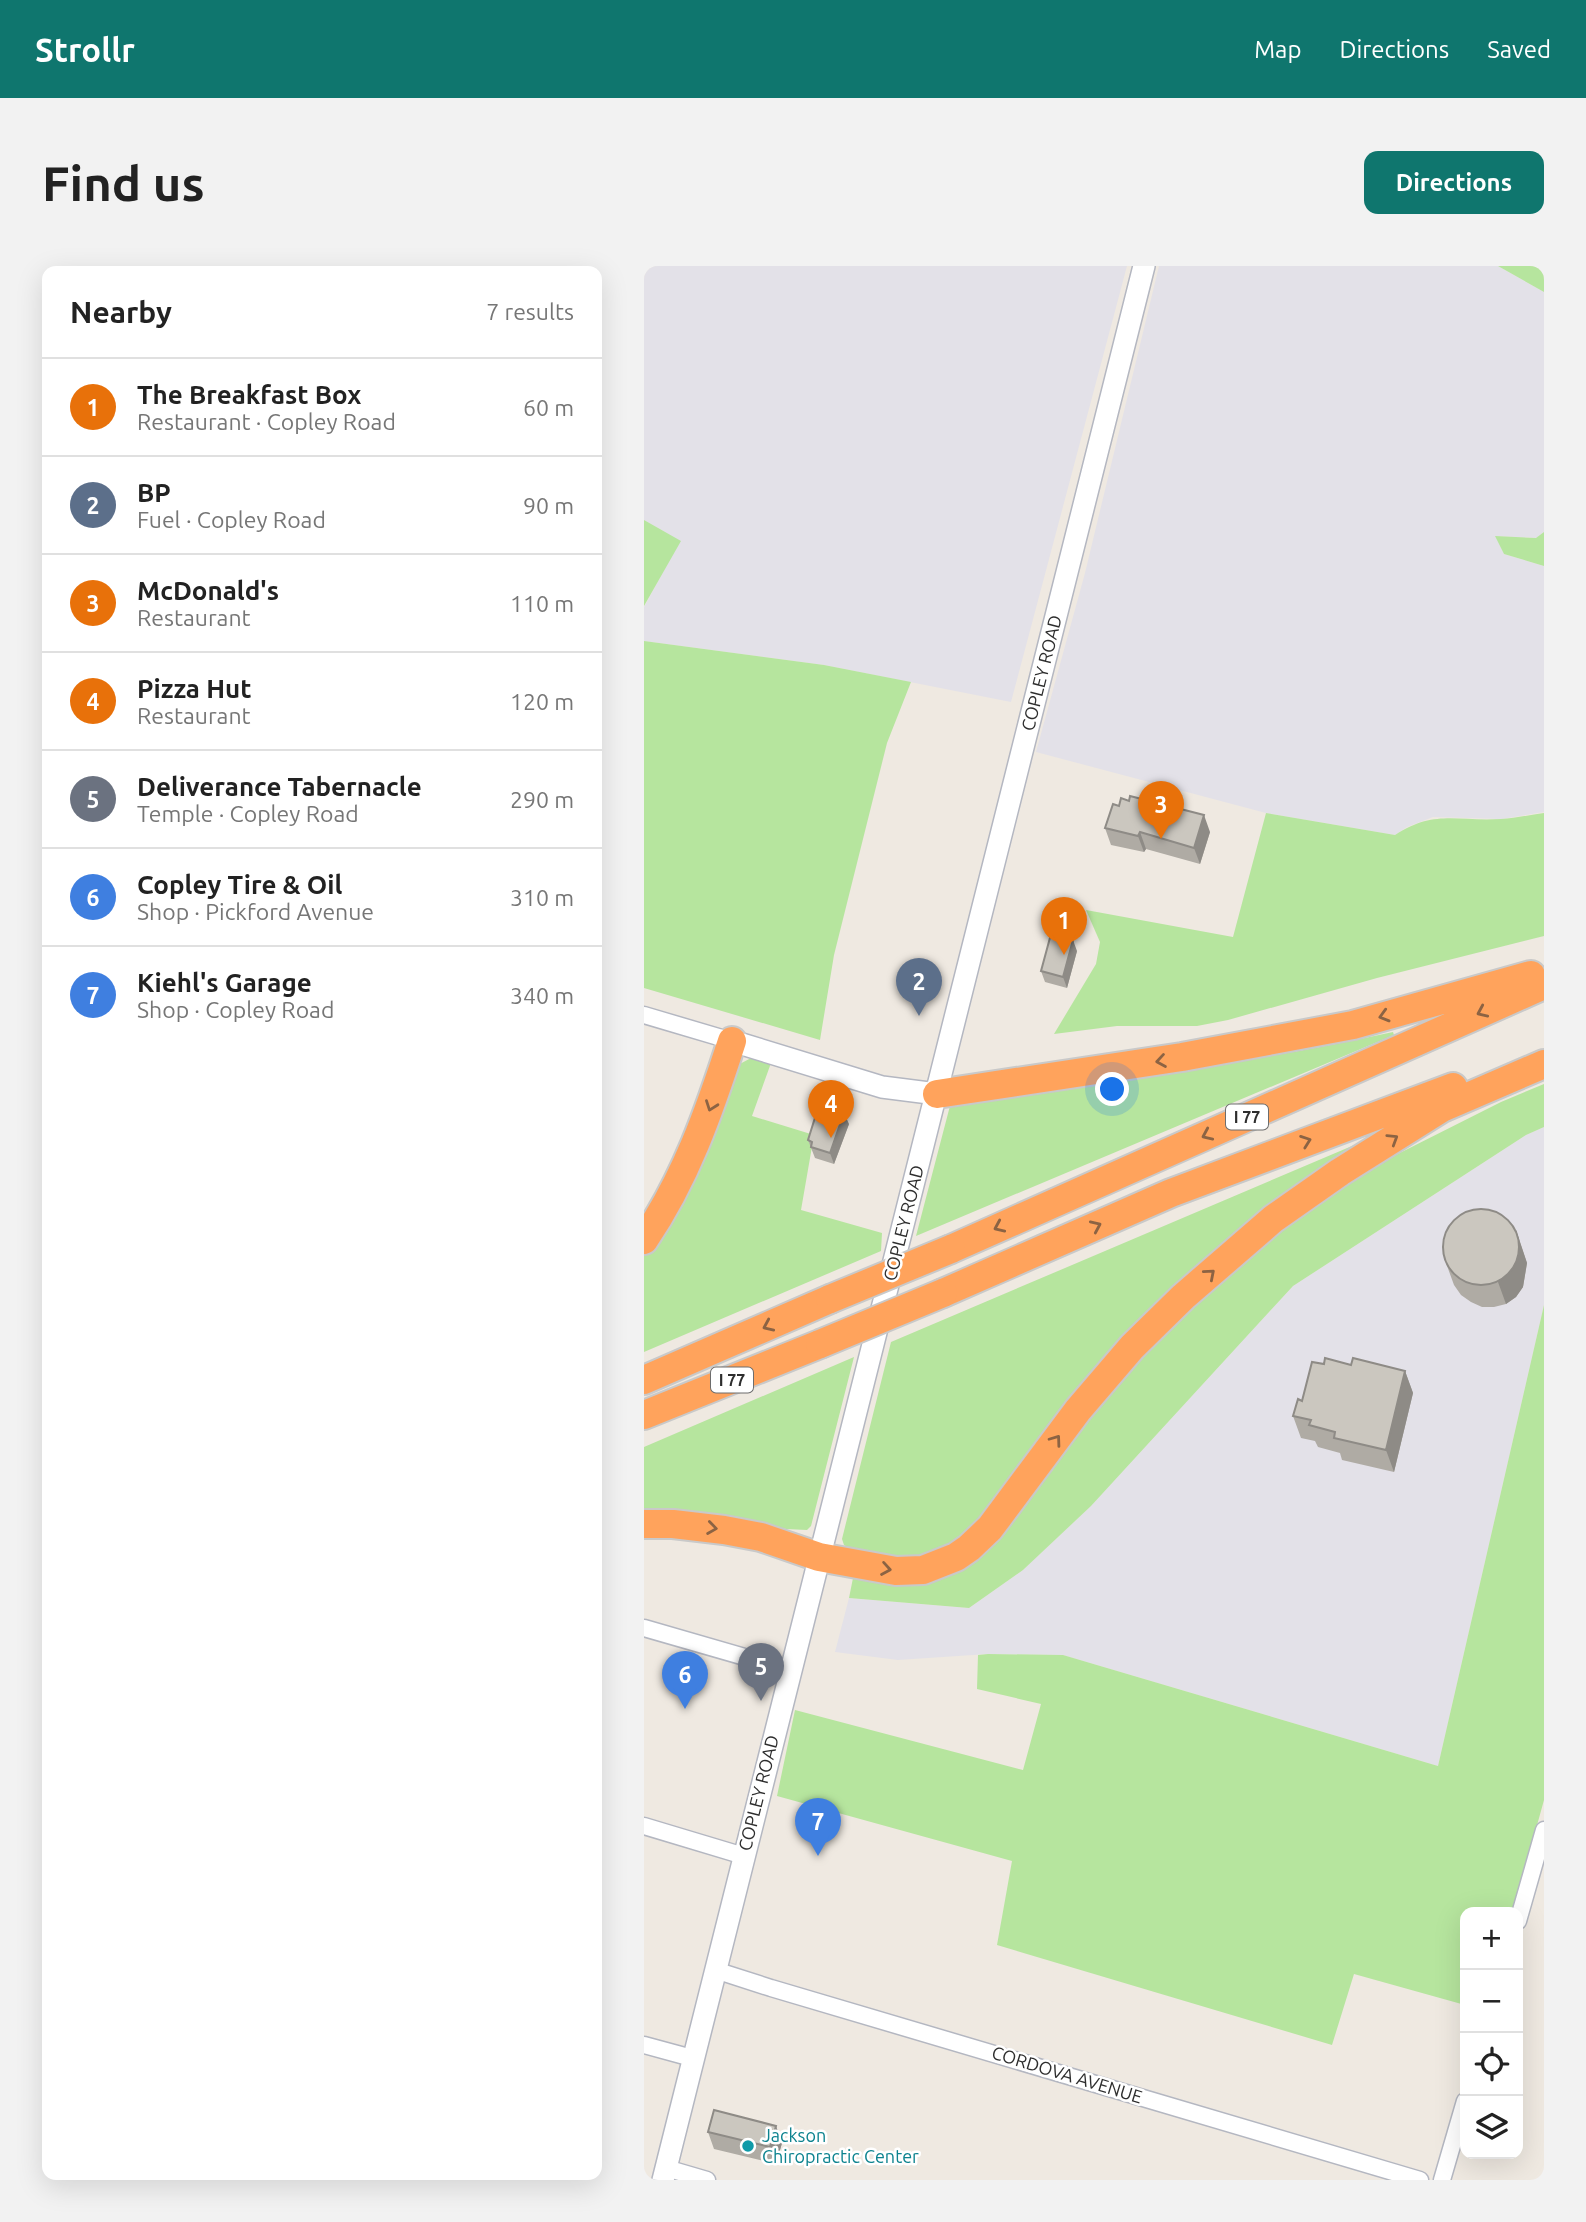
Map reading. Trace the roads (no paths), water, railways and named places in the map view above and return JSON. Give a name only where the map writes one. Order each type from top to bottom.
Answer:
[{"type":"highway","points":[[937,1094],[1182,1057],[1353,1025],[1544,971]]},
{"type":"highway","name":"I 77","points":[[644,1380],[951,1249],[1544,985]]},
{"type":"highway","points":[[644,1240],[678,1185],[699,1139],[732,1041]]},
{"type":"highway","name":"I 77","points":[[644,1415],[943,1293],[1171,1193],[1544,1054]]},
{"type":"highway","points":[[644,1524],[686,1525],[724,1530],[761,1537],[818,1557],[895,1571],[937,1565],[969,1548],[990,1528],[1078,1410],[1132,1347],[1183,1297],[1273,1219],[1340,1172],[1442,1108],[1544,1065]]},
{"type":"main road","name":"COPLEY ROAD","points":[[664,2174],[1144,266]]},
{"type":"main road","points":[[732,1041],[882,1087],[937,1094]]},
{"type":"street","points":[[644,1015],[732,1041]]},
{"type":"street","points":[[644,1628],[790,1670]]},
{"type":"street","points":[[644,1826],[744,1856]]},
{"type":"street","points":[[1522,1907],[1544,1830]]},
{"type":"street","name":"CORDOVA AVENUE","points":[[715,1970],[1420,2180]]},
{"type":"street","points":[[644,2045],[692,2058]]},
{"type":"street","points":[[1442,2180],[1460,2118]]},
{"type":"street","points":[[664,2174],[707,2180]]},
{"type":"place","name":"McDonald's","points":[[1161,839]]},
{"type":"place","name":"The Breakfast Box","points":[[1064,955]]},
{"type":"place","name":"BP","points":[[919,1016]]},
{"type":"place","name":"Pizza Hut","points":[[831,1138]]},
{"type":"place","name":"Deliverance Tabernacle","points":[[761,1701]]},
{"type":"place","name":"Copley Tire & Oil","points":[[685,1709]]},
{"type":"place","name":"Kiehl's Garage","points":[[818,1856]]},
{"type":"place","name":"Jackson Chiropractic Center","points":[[748,2146]]}]
